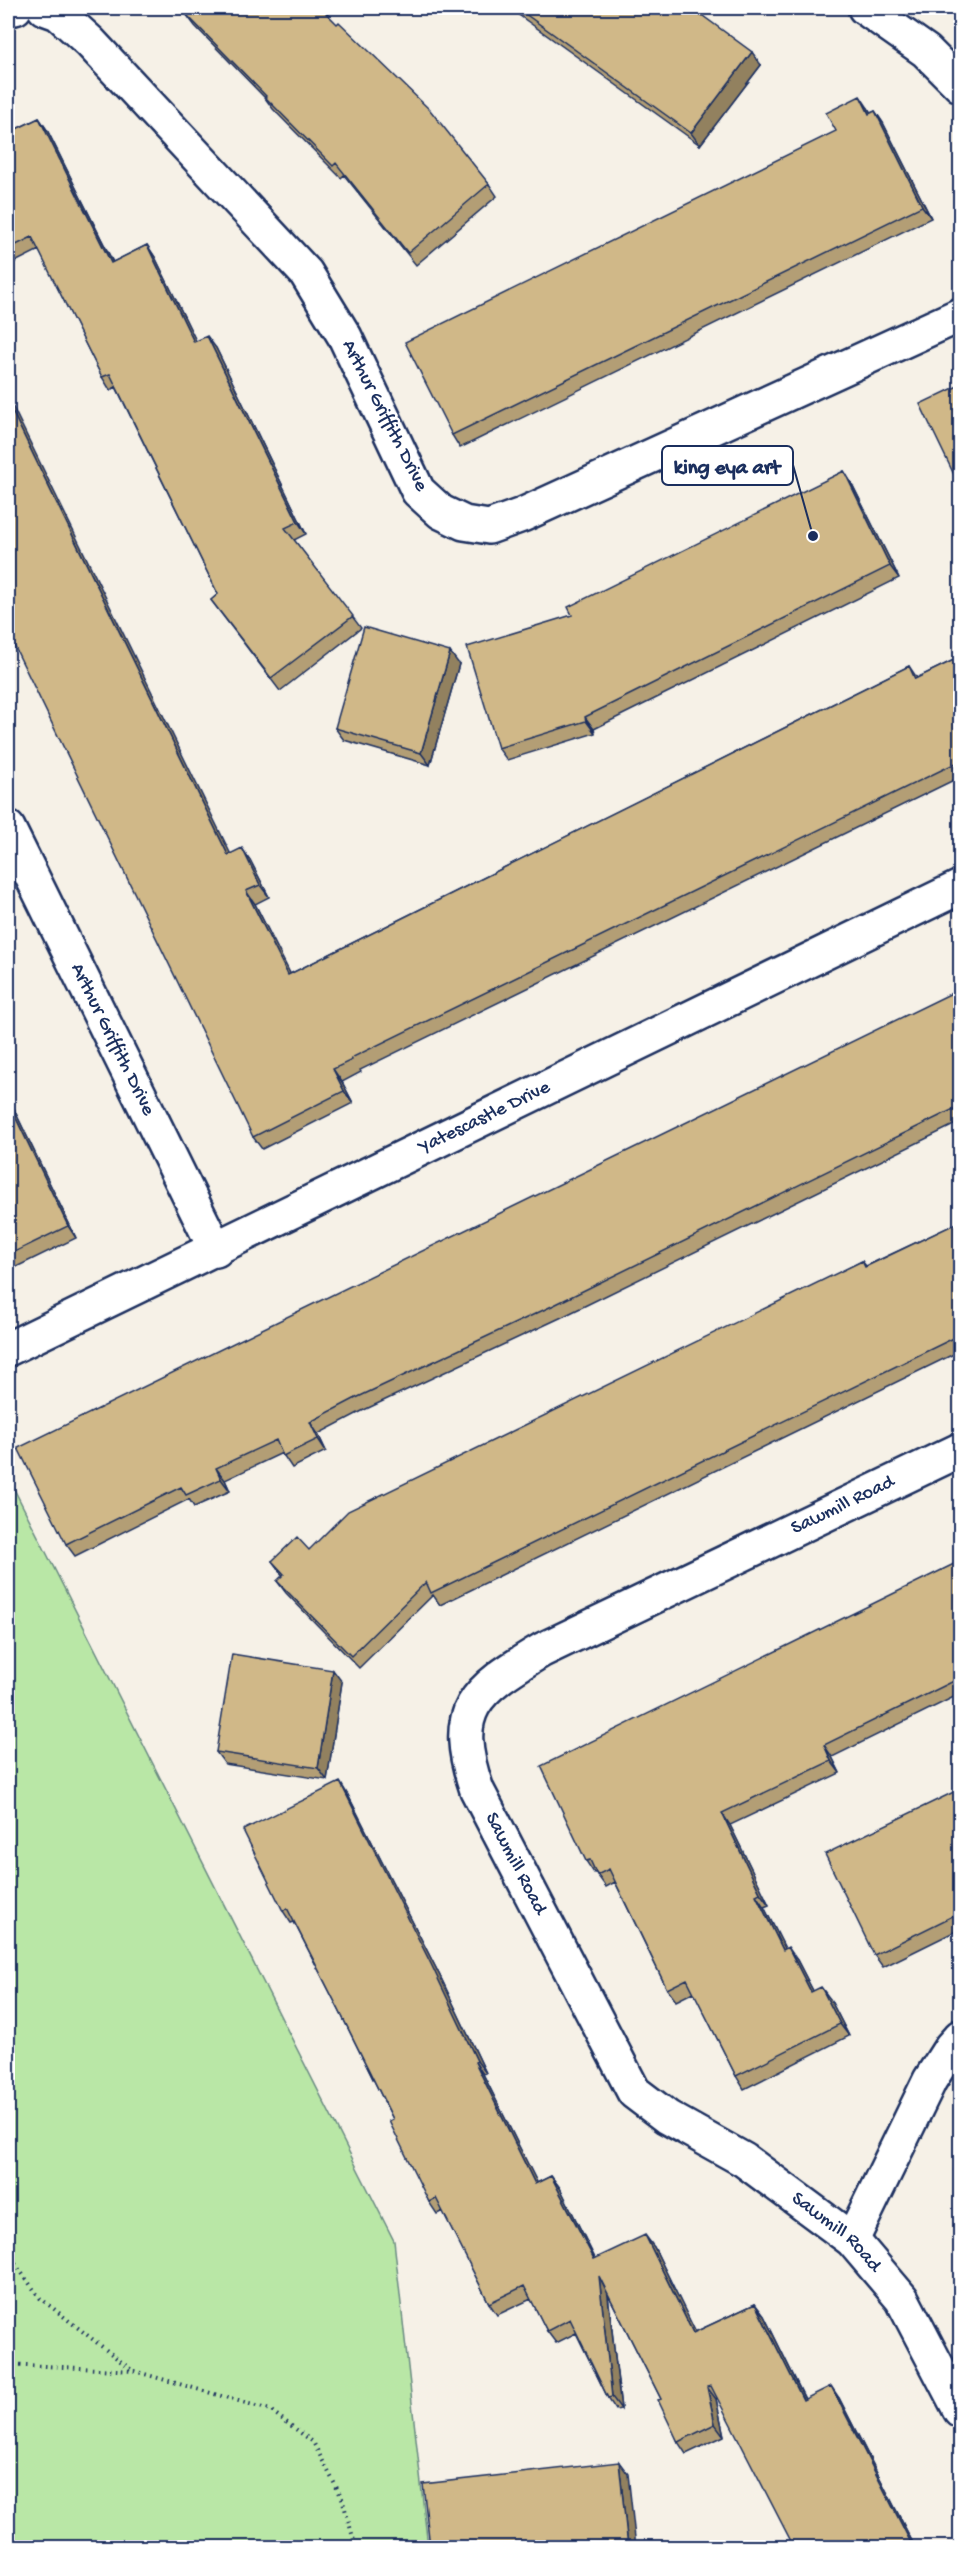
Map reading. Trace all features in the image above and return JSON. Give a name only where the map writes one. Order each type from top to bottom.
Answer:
[{"type":"street","points":[[8,9],[15,8]]},
{"type":"street","name":"Arthur Griffith Drive","points":[[44,8],[58,13],[90,42],[306,273],[345,338],[418,491],[441,512],[464,523],[489,527],[522,515],[960,315]]},
{"type":"street","points":[[865,8],[926,51],[960,85]]},
{"type":"street","name":"Arthur Griffith Drive","points":[[8,828],[216,1250]]},
{"type":"street","name":"Yatescastle Drive","points":[[8,1349],[960,887]]},
{"type":"street","name":"Sawmill Road","points":[[960,1450],[542,1650],[503,1673],[467,1714],[468,1762],[477,1790],[634,2092],[667,2117],[744,2160],[852,2240],[902,2299],[960,2410]]},
{"type":"street","points":[[852,2240],[930,2080],[960,2037]]},
{"type":"path","points":[[8,2254],[40,2298],[134,2371]]},
{"type":"path","points":[[8,2364],[134,2371],[270,2410],[314,2442],[342,2498],[356,2547]]},
{"type":"green space","points":[[8,1477],[394,2241],[428,2547],[8,2547]]},
{"type":"building","points":[[192,8],[321,8],[337,24],[339,22],[430,110],[489,184],[408,253],[336,163],[333,166],[186,14]]},
{"type":"building","points":[[517,8],[692,8],[752,52],[691,133]]},
{"type":"building","points":[[860,96],[869,114],[875,111],[922,206],[452,435],[405,342],[836,131],[826,113]]},
{"type":"building","points":[[39,118],[111,263],[147,245],[194,342],[207,336],[298,522],[285,528],[353,616],[271,678],[211,600],[218,594],[110,374],[102,377],[32,237],[8,249],[8,133]]},
{"type":"building","points":[[960,385],[960,487],[920,404]]},
{"type":"building","points":[[8,403],[228,855],[242,848],[260,885],[246,891],[288,975],[909,666],[915,679],[960,657],[960,761],[351,1058],[352,1060],[333,1069],[344,1091],[253,1137],[8,633]]},
{"type":"building","points":[[844,471],[890,566],[585,717],[586,721],[498,748],[467,647],[572,615],[568,607]]},
{"type":"building","points":[[364,627],[450,652],[421,753],[335,728]]},
{"type":"building","points":[[960,989],[960,1106],[552,1306],[356,1398],[310,1422],[318,1439],[283,1456],[276,1440],[216,1468],[221,1479],[186,1495],[181,1487],[66,1544],[18,1448]]},
{"type":"building","points":[[8,1102],[68,1226],[8,1255]]},
{"type":"building","points":[[960,1222],[960,1335],[431,1593],[426,1582],[351,1656],[277,1581],[284,1574],[272,1561],[297,1537],[309,1550],[348,1511],[862,1261],[865,1267]]},
{"type":"building","points":[[960,1561],[960,1678],[824,1745],[831,1761],[722,1813],[760,1893],[756,1895],[783,1950],[788,1947],[811,1992],[821,1987],[840,2024],[736,2076],[687,1979],[667,1989],[609,1869],[597,1875],[590,1860],[586,1861],[541,1766]]},
{"type":"building","points":[[232,1654],[333,1670],[318,1768],[216,1752]]},
{"type":"building","points":[[340,1782],[431,1964],[477,2061],[475,2062],[535,2184],[551,2176],[594,2259],[645,2235],[693,2333],[755,2304],[803,2400],[831,2386],[913,2547],[794,2547],[711,2386],[707,2387],[715,2424],[678,2442],[658,2400],[661,2399],[599,2276],[612,2397],[608,2398],[570,2319],[547,2331],[524,2286],[489,2303],[436,2198],[429,2202],[389,2121],[393,2119],[339,2010],[287,1908],[283,1911],[243,1830]]},
{"type":"building","points":[[960,1789],[960,1907],[955,1910],[957,1914],[874,1955],[825,1854]]},
{"type":"building","points":[[960,2166],[960,2184],[954,2170]]},
{"type":"building","points":[[619,2462],[628,2547],[430,2547],[423,2484]]},
{"type":"place","name":"king eya art","points":[[813,536]]}]
